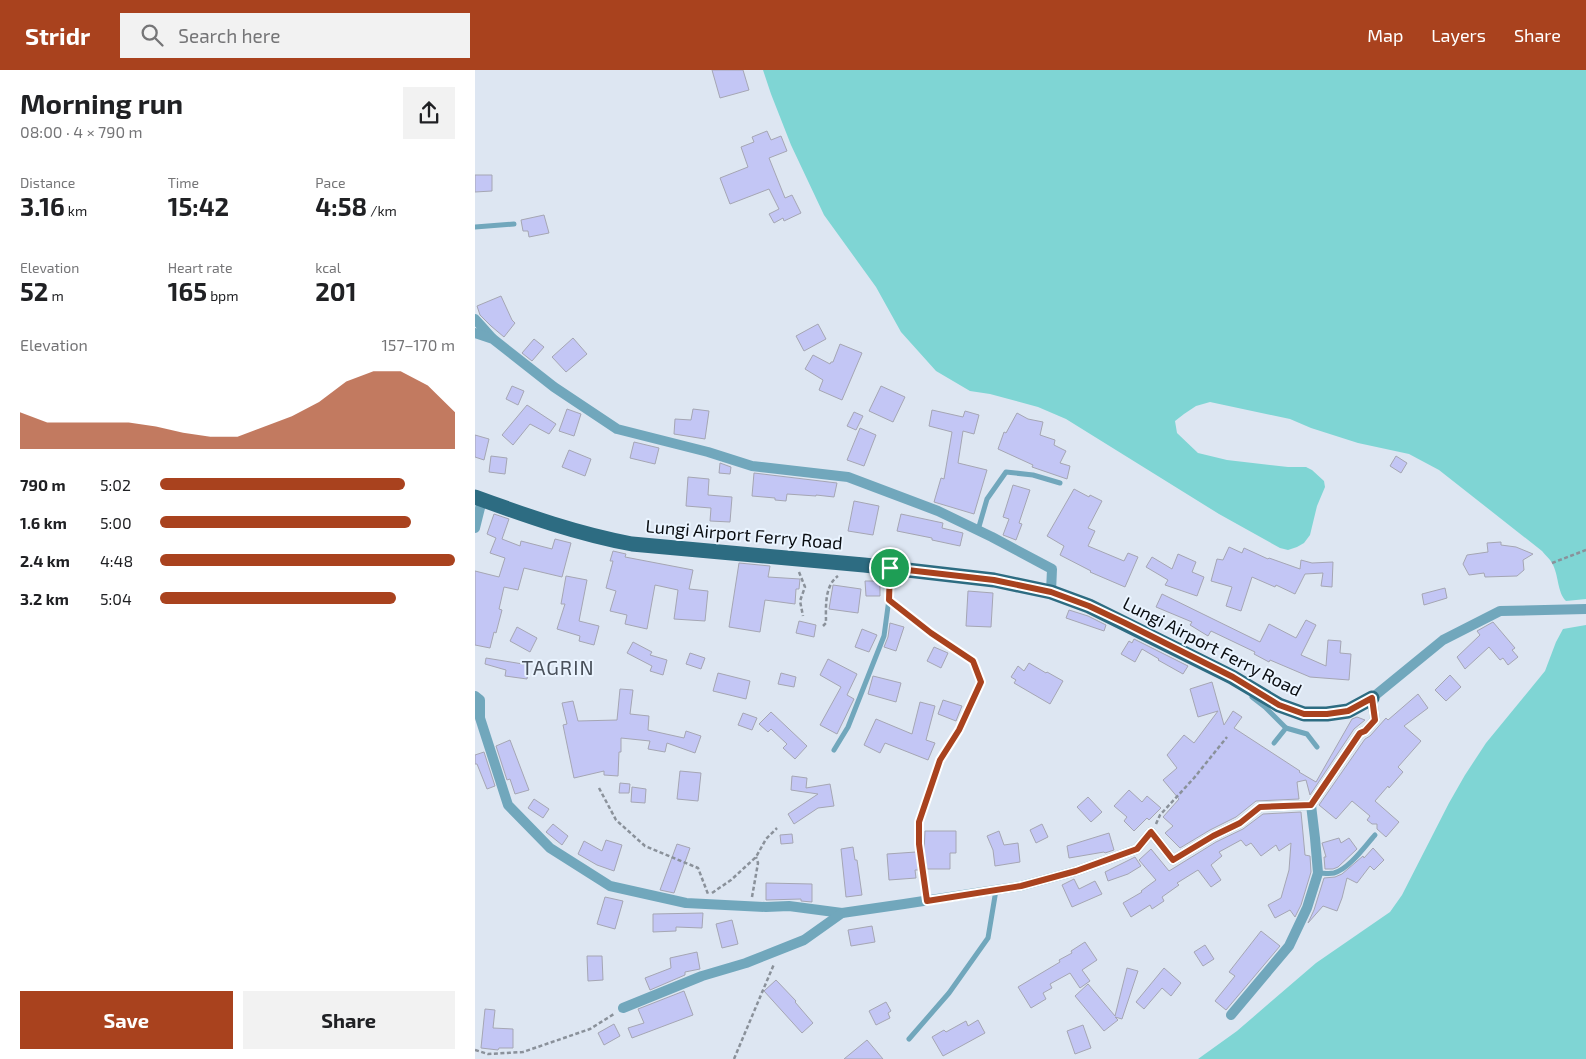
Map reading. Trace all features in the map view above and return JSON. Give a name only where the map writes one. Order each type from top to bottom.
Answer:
[{"type":"main road","name":"Lungi Airport Ferry Road","points":[[479,499],[558,526],[599,538],[631,544],[890,568],[994,580],[1051,592],[1089,606],[1233,677],[1279,705],[1304,714],[1327,714],[1348,711],[1372,698]]},
{"type":"street","points":[[475,319],[493,339],[554,387],[617,429],[708,452],[752,466],[848,477],[938,511],[1052,569],[1051,592]]},
{"type":"street","points":[[475,333],[493,339]]},
{"type":"street","points":[[475,528],[479,499]]},
{"type":"street","points":[[1231,1015],[1289,946],[1307,908],[1317,873],[1311,805],[1360,733],[1365,731],[1375,720],[1372,698],[1443,640],[1500,611],[1586,609]]},
{"type":"street","points":[[475,696],[480,700],[480,718],[508,805],[550,848],[610,886],[686,902],[789,906],[842,912],[927,901],[1021,886],[1076,871],[1137,849],[1151,832],[1173,860],[1213,836],[1240,823],[1260,807],[1311,805]]},
{"type":"street","points":[[623,1008],[702,976],[746,963],[804,940],[842,912]]},
{"type":"lane","points":[[475,227],[514,224]]},
{"type":"lane","points":[[978,530],[987,499],[1006,472],[1033,475],[1060,483]]},
{"type":"lane","points":[[835,750],[848,727],[884,636],[889,600],[890,568]]},
{"type":"lane","points":[[889,600],[931,633],[973,661],[981,682],[959,730],[940,760],[919,822],[919,844],[927,901]]},
{"type":"lane","points":[[1233,677],[1238,686],[1265,707],[1286,728],[1307,734],[1317,747]]},
{"type":"lane","points":[[1274,743],[1286,728]]},
{"type":"lane","points":[[1317,873],[1334,873],[1342,869],[1354,859],[1375,835]]},
{"type":"lane","points":[[909,1039],[949,993],[987,938],[996,890]]},
{"type":"path","points":[[1552,563],[1586,550]]},
{"type":"path","points":[[798,560],[799,574],[805,588],[800,601],[803,616]]},
{"type":"path","points":[[823,626],[826,622],[826,601],[832,580],[844,572]]},
{"type":"path","points":[[1151,832],[1160,815],[1227,737]]},
{"type":"path","points":[[599,788],[616,820],[645,846],[697,868],[709,896]]},
{"type":"path","points":[[698,903],[731,880],[756,857],[766,839],[777,828]]},
{"type":"path","points":[[750,905],[758,863],[756,857]]},
{"type":"path","points":[[734,1059],[781,949]]},
{"type":"path","points":[[475,1050],[488,1054],[523,1052],[590,1029],[623,1008]]},
{"type":"shaded area","points":[[763,70],[1586,70],[1586,599],[1566,601],[1561,593],[1552,563],[1542,551],[1439,470],[1409,454],[1358,443],[1290,419],[1210,402],[1196,406],[1175,421],[1177,433],[1198,453],[1227,460],[1288,467],[1306,467],[1324,481],[1325,487],[1317,506],[1310,535],[1304,543],[1288,550],[1280,548],[1219,514],[1066,419],[1038,407],[990,394],[970,391],[936,371],[901,332],[876,287],[824,215],[791,145]]},
{"type":"shaded area","points":[[1586,625],[1586,1059],[1198,1059],[1237,1031],[1316,963],[1390,912],[1402,895],[1465,775],[1486,743],[1545,671],[1563,629]]},
{"type":"building","points":[[712,70],[743,70],[749,90],[720,98]]},
{"type":"building","points":[[767,131],[771,140],[781,136],[787,151],[769,158],[785,198],[792,195],[801,213],[784,221],[783,218],[774,223],[769,214],[779,209],[769,189],[730,204],[720,178],[748,167],[741,147],[754,142],[752,137]]},
{"type":"building","points":[[475,175],[492,175],[492,191],[475,192]]},
{"type":"building","points":[[544,215],[549,233],[529,237],[528,231],[523,231],[521,220]]},
{"type":"building","points":[[501,296],[515,323],[504,337],[480,315],[477,306]]},
{"type":"building","points":[[818,324],[826,339],[804,351],[796,336]]},
{"type":"building","points":[[573,338],[587,354],[566,372],[552,357]]},
{"type":"building","points":[[534,339],[544,347],[532,361],[522,353]]},
{"type":"building","points":[[840,344],[862,353],[842,400],[819,390],[823,380],[805,369],[813,355],[830,364],[833,362]]},
{"type":"building","points":[[512,386],[524,391],[518,405],[506,399]]},
{"type":"building","points":[[881,386],[905,397],[893,422],[869,411]]},
{"type":"building","points":[[527,405],[556,424],[549,434],[530,424],[513,445],[502,435]]},
{"type":"building","points":[[567,409],[581,414],[574,436],[559,431]]},
{"type":"building","points":[[693,409],[709,411],[705,439],[674,434],[675,419],[691,420]]},
{"type":"building","points":[[932,410],[963,417],[965,411],[979,415],[974,434],[963,431],[958,463],[987,470],[974,514],[934,502],[941,478],[944,479],[952,432],[929,426]]},
{"type":"building","points":[[854,412],[863,416],[856,430],[847,426]]},
{"type":"building","points":[[1017,413],[1028,419],[1043,422],[1040,435],[1055,440],[1054,445],[1066,451],[1060,463],[1070,466],[1067,479],[1032,467],[1033,465],[998,449],[1004,432],[1006,433]]},
{"type":"building","points":[[860,428],[876,435],[864,466],[847,460]]},
{"type":"building","points":[[475,435],[489,439],[484,460],[475,457]]},
{"type":"building","points":[[634,442],[659,448],[655,464],[630,458]]},
{"type":"building","points":[[569,450],[591,459],[585,476],[562,467]]},
{"type":"building","points":[[491,456],[507,458],[505,474],[489,472]]},
{"type":"building","points":[[1396,456],[1407,463],[1401,473],[1390,466]]},
{"type":"building","points":[[720,463],[731,467],[730,474],[719,473]]},
{"type":"building","points":[[754,473],[837,483],[834,497],[787,494],[786,501],[775,500],[775,498],[752,496]]},
{"type":"building","points":[[688,477],[709,479],[708,495],[732,497],[730,522],[710,521],[711,508],[686,506]]},
{"type":"building","points":[[1013,485],[1030,490],[1019,523],[1022,524],[1016,540],[1003,535],[1009,519],[1003,517]]},
{"type":"building","points":[[1074,489],[1102,501],[1088,528],[1095,531],[1088,546],[1124,561],[1128,553],[1138,557],[1125,587],[1090,572],[1060,555],[1064,546],[1047,536]]},
{"type":"building","points":[[854,501],[879,506],[873,535],[848,531]]},
{"type":"building","points":[[494,514],[509,519],[502,539],[520,546],[521,541],[552,549],[555,539],[571,543],[562,577],[524,568],[518,590],[504,587],[499,609],[502,610],[490,648],[475,645],[475,571],[499,577],[505,558],[490,553],[496,538],[487,534]]},
{"type":"building","points":[[901,514],[943,523],[942,528],[963,533],[960,546],[897,531]]},
{"type":"building","points":[[1501,542],[1501,545],[1516,547],[1533,554],[1523,560],[1524,570],[1517,576],[1485,577],[1484,573],[1469,575],[1463,564],[1467,555],[1488,552],[1487,543]]},
{"type":"building","points":[[1229,547],[1242,553],[1244,548],[1268,559],[1300,569],[1301,560],[1312,563],[1333,562],[1332,587],[1321,586],[1323,573],[1305,574],[1295,594],[1252,577],[1241,611],[1226,606],[1232,587],[1211,581],[1217,559],[1223,560]]},
{"type":"building","points":[[613,551],[626,554],[625,557],[693,570],[689,589],[708,591],[705,621],[674,619],[678,590],[655,585],[647,629],[625,624],[627,615],[610,611],[616,591],[606,588],[613,561],[610,561]]},
{"type":"building","points":[[1178,554],[1196,562],[1192,572],[1204,577],[1197,596],[1165,585],[1168,580],[1146,567],[1152,557],[1172,569]]},
{"type":"building","points":[[739,563],[770,566],[768,577],[800,579],[799,589],[796,589],[795,604],[765,600],[760,632],[729,627]]},
{"type":"building","points":[[566,576],[587,580],[579,621],[599,626],[594,645],[579,641],[580,636],[557,629],[565,604],[561,604]]},
{"type":"building","points":[[865,581],[880,581],[880,596],[866,596]]},
{"type":"building","points":[[833,585],[861,589],[858,613],[829,609]]},
{"type":"building","points":[[1445,588],[1447,598],[1424,605],[1422,594]]},
{"type":"building","points":[[968,591],[993,593],[991,627],[966,626]]},
{"type":"building","points":[[1162,594],[1260,642],[1269,624],[1296,638],[1306,620],[1316,625],[1301,655],[1326,666],[1328,640],[1341,641],[1340,653],[1351,654],[1349,680],[1310,677],[1270,660],[1269,662],[1254,654],[1255,652],[1211,631],[1208,636],[1190,625],[1192,622],[1156,607]]},
{"type":"building","points":[[1069,610],[1088,616],[1106,625],[1104,631],[1066,618]]},
{"type":"building","points":[[799,621],[816,625],[814,637],[796,633]]},
{"type":"building","points":[[1493,622],[1515,648],[1512,650],[1518,657],[1508,665],[1503,658],[1500,660],[1489,647],[1465,669],[1457,657],[1480,635],[1477,631]]},
{"type":"building","points":[[890,623],[904,627],[896,651],[884,647]]},
{"type":"building","points":[[517,627],[537,638],[530,652],[510,641]]},
{"type":"building","points":[[862,629],[877,635],[869,652],[855,647]]},
{"type":"building","points":[[1134,639],[1188,666],[1183,674],[1142,649],[1135,662],[1121,654],[1129,641],[1132,643]]},
{"type":"building","points":[[633,642],[652,652],[650,655],[667,660],[663,675],[650,671],[652,666],[627,653]]},
{"type":"building","points":[[934,647],[948,653],[941,668],[927,661]]},
{"type":"building","points":[[690,653],[705,658],[701,669],[686,664]]},
{"type":"building","points":[[486,658],[529,665],[527,679],[505,676],[506,670],[485,664]]},
{"type":"building","points":[[828,659],[857,674],[847,695],[854,699],[837,734],[820,725],[841,687],[820,675]]},
{"type":"building","points":[[1029,663],[1063,681],[1050,704],[1014,683],[1016,680],[1011,677],[1018,666],[1024,671]]},
{"type":"building","points":[[718,673],[750,681],[746,699],[713,691]]},
{"type":"building","points":[[781,673],[796,677],[794,687],[778,684]]},
{"type":"building","points":[[1450,675],[1461,687],[1446,701],[1435,690]]},
{"type":"building","points":[[873,676],[901,683],[896,702],[868,694]]},
{"type":"building","points":[[1212,682],[1224,725],[1233,711],[1242,717],[1234,728],[1316,782],[1352,719],[1357,717],[1365,720],[1354,729],[1310,795],[1306,780],[1297,782],[1299,799],[1256,801],[1236,817],[1180,848],[1165,833],[1173,826],[1163,817],[1179,799],[1163,780],[1177,768],[1167,755],[1184,735],[1194,743],[1218,711],[1198,717],[1190,689]]},
{"type":"building","points":[[620,689],[633,690],[630,714],[649,716],[648,730],[684,738],[686,731],[701,736],[695,753],[667,743],[665,752],[648,749],[650,741],[621,738],[618,776],[604,775],[604,771],[574,778],[563,725],[567,724],[562,703],[573,701],[578,721],[617,720]]},
{"type":"building","points":[[1418,694],[1428,708],[1404,726],[1421,741],[1398,767],[1403,772],[1375,801],[1399,822],[1386,837],[1377,829],[1377,824],[1372,824],[1367,820],[1370,816],[1352,801],[1336,819],[1319,805],[1365,739],[1386,718],[1388,720]]},
{"type":"building","points":[[943,700],[962,706],[956,721],[938,714]]},
{"type":"building","points":[[920,702],[935,706],[926,740],[935,743],[928,760],[885,743],[880,753],[864,745],[876,719],[912,734]]},
{"type":"building","points":[[771,712],[807,746],[795,759],[783,748],[787,744],[771,729],[768,732],[759,724]]},
{"type":"building","points":[[743,713],[757,718],[752,730],[738,725]]},
{"type":"building","points":[[510,740],[529,790],[515,794],[510,779],[507,780],[496,746]]},
{"type":"building","points":[[484,752],[495,786],[487,789],[477,764],[475,764],[475,755]]},
{"type":"building","points":[[680,771],[701,773],[698,801],[677,799]]},
{"type":"building","points":[[792,776],[807,778],[806,788],[830,784],[834,806],[818,808],[794,824],[788,814],[818,794],[791,790]]},
{"type":"building","points":[[620,783],[630,784],[629,793],[619,793]]},
{"type":"building","points":[[632,787],[646,789],[645,803],[631,802]]},
{"type":"building","points":[[1129,790],[1142,802],[1147,796],[1161,808],[1134,831],[1124,821],[1127,817],[1114,806]]},
{"type":"building","points":[[1088,797],[1102,812],[1091,822],[1077,807]]},
{"type":"building","points":[[534,799],[549,809],[543,818],[528,808]]},
{"type":"building","points":[[1301,812],[1305,855],[1310,856],[1311,872],[1301,905],[1295,917],[1290,910],[1275,918],[1268,905],[1281,898],[1289,870],[1291,843],[1279,851],[1276,845],[1261,856],[1251,843],[1246,846],[1241,840],[1219,852],[1222,856],[1211,865],[1221,880],[1211,887],[1198,870],[1177,883],[1179,885],[1162,897],[1164,901],[1152,909],[1150,905],[1131,917],[1123,903],[1142,892],[1156,880],[1139,860],[1151,849],[1169,871],[1216,842],[1243,829],[1263,814]]},
{"type":"building","points":[[553,824],[568,836],[562,845],[546,832]]},
{"type":"building","points":[[1042,824],[1048,837],[1036,843],[1030,830]]},
{"type":"building","points":[[925,831],[956,831],[956,853],[950,853],[950,869],[927,869],[924,851]]},
{"type":"building","points":[[999,831],[1004,845],[1018,843],[1020,862],[995,866],[993,850],[987,836]]},
{"type":"building","points":[[1109,833],[1114,850],[1069,858],[1067,846]]},
{"type":"building","points":[[792,834],[793,843],[781,844],[780,835]]},
{"type":"building","points":[[1339,838],[1341,843],[1349,838],[1357,849],[1338,867],[1325,869],[1324,857],[1326,857],[1322,843]]},
{"type":"building","points":[[606,840],[622,845],[614,871],[597,865],[578,854],[584,841],[602,851]]},
{"type":"building","points":[[677,844],[690,848],[674,893],[660,890]]},
{"type":"building","points":[[853,847],[855,860],[857,860],[862,895],[846,897],[841,849]]},
{"type":"building","points":[[1373,848],[1384,860],[1374,870],[1370,866],[1357,883],[1347,878],[1337,911],[1323,906],[1308,923],[1324,878],[1342,874],[1363,856],[1364,858]]},
{"type":"building","points":[[916,852],[918,870],[915,870],[916,878],[889,880],[887,854]]},
{"type":"building","points":[[1135,857],[1141,866],[1128,874],[1108,881],[1105,872]]},
{"type":"building","points":[[1074,879],[1079,889],[1095,881],[1102,894],[1072,907],[1062,885]]},
{"type":"building","points":[[766,883],[812,884],[812,902],[801,901],[801,899],[766,900]]},
{"type":"building","points":[[605,897],[623,901],[615,929],[597,924]]},
{"type":"building","points":[[703,913],[702,928],[676,927],[676,931],[653,932],[653,914]]},
{"type":"building","points":[[732,920],[738,944],[722,948],[716,924]]},
{"type":"building","points":[[872,926],[875,942],[851,946],[848,930]]},
{"type":"building","points":[[1261,931],[1280,946],[1226,1010],[1215,1001],[1235,976],[1229,972]]},
{"type":"building","points":[[1085,942],[1097,960],[1082,970],[1090,981],[1080,988],[1070,973],[1050,984],[1052,988],[1043,993],[1046,999],[1031,1008],[1018,987],[1060,962],[1059,960],[1072,953],[1071,951]]},
{"type":"building","points":[[1205,945],[1214,959],[1203,966],[1194,952]]},
{"type":"building","points":[[697,952],[700,969],[685,972],[685,975],[650,990],[645,978],[671,968],[670,958]]},
{"type":"building","points":[[587,956],[602,956],[603,980],[588,981]]},
{"type":"building","points":[[1127,968],[1138,971],[1122,1019],[1115,1017],[1118,1020],[1104,1031],[1075,996],[1088,984],[1115,1016]]},
{"type":"building","points":[[1164,968],[1181,983],[1171,996],[1162,988],[1144,1009],[1136,1002]]},
{"type":"building","points":[[776,980],[813,1023],[802,1033],[764,991]]},
{"type":"building","points":[[684,991],[693,1015],[632,1038],[628,1028],[644,1023],[638,1009]]},
{"type":"building","points":[[886,1002],[891,1011],[888,1013],[890,1018],[876,1025],[869,1011]]},
{"type":"building","points":[[485,1009],[495,1010],[493,1028],[513,1029],[513,1048],[499,1048],[498,1050],[481,1048]]},
{"type":"building","points":[[978,1020],[985,1033],[943,1056],[932,1037],[966,1021],[968,1026]]},
{"type":"building","points":[[614,1024],[620,1036],[604,1045],[598,1033]]},
{"type":"building","points":[[1083,1025],[1091,1048],[1075,1054],[1067,1031]]},
{"type":"building","points":[[867,1040],[883,1059],[844,1059]]},
{"type":"district","name":"TAGRIN","points":[[558,668]]},
{"type":"route","points":[[890,568],[994,580],[1051,592],[1089,606],[1125,623],[1233,677],[1279,705],[1304,714],[1327,714],[1348,711],[1372,698],[1375,720],[1365,731],[1360,733],[1311,805],[1260,807],[1240,823],[1213,836],[1173,860],[1151,832],[1137,849],[1076,871],[1021,886],[927,901],[919,844],[919,822],[940,760],[959,730],[981,682],[973,661],[931,633],[889,600],[890,568]]}]
